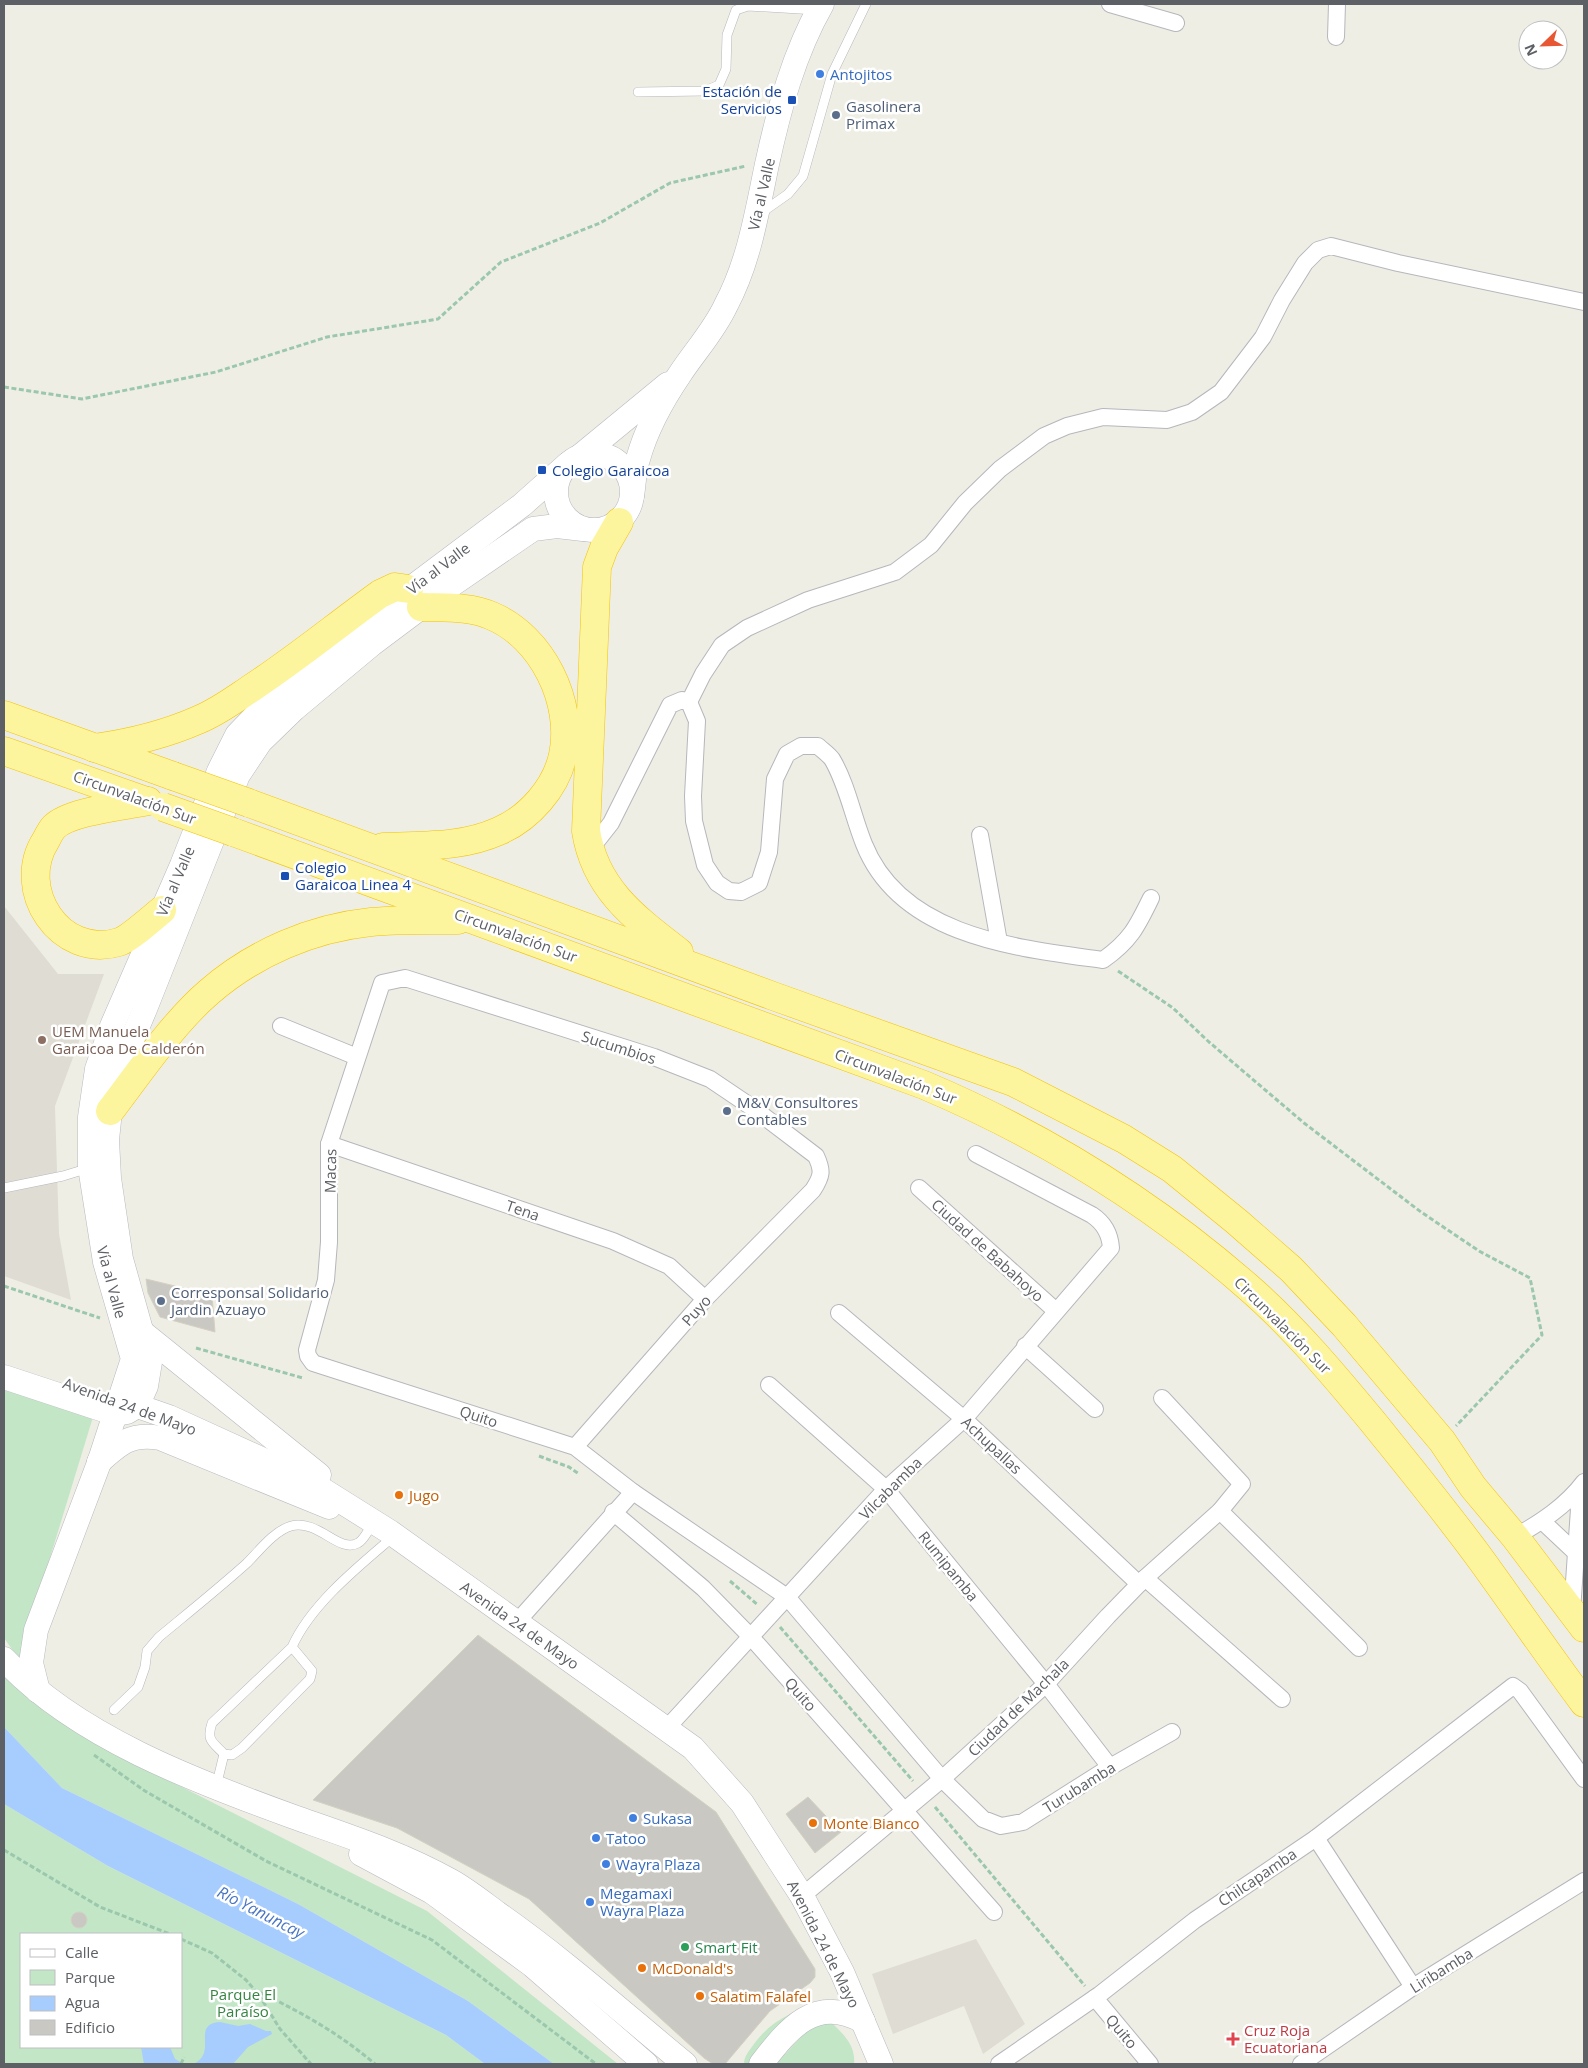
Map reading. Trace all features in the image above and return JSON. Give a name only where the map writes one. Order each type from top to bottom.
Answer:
[{"type":"highway","points":[[619,522],[601,558],[595,589],[586,811],[589,851],[598,871],[615,897],[639,920],[700,968]]},
{"type":"highway","points":[[94,748],[130,743],[166,733],[198,720],[231,702],[276,672],[380,594],[395,587],[415,598],[492,615],[510,626],[538,652],[548,669],[562,709],[565,732],[564,754],[559,771],[550,789],[537,804],[501,830],[477,839],[454,844],[366,847]]},
{"type":"highway","name":"Circunvalación Sur","points":[[4,715],[1013,1082],[1124,1139],[1172,1170],[1236,1221],[1291,1269],[1344,1326],[1442,1441],[1473,1486],[1515,1537],[1578,1620]]},
{"type":"highway","name":"Circunvalación Sur","points":[[4,751],[233,832],[940,1092],[1018,1128],[1084,1165],[1145,1205],[1248,1287],[1293,1330],[1336,1376],[1480,1559],[1584,1703]]},
{"type":"highway","points":[[156,804],[75,815],[54,826],[38,852],[35,881],[42,907],[58,928],[74,939],[94,946],[121,942],[162,910]]},
{"type":"highway","points":[[110,1111],[159,1047],[209,992],[236,972],[291,941],[331,929],[370,922],[474,920]]},
{"type":"main road","name":"Vía al Valle","points":[[134,1329],[109,1178],[107,1140],[110,1111],[118,1073],[238,775],[260,742],[415,598],[573,461],[679,375],[712,331],[727,304],[743,263],[757,216],[785,91],[799,50],[820,7]]},
{"type":"main road","points":[[632,496],[629,476],[616,461],[598,454],[573,461],[561,473],[556,495],[564,516],[573,524],[583,529],[602,530],[619,522],[626,514],[632,496],[637,460],[648,432],[679,375]]},
{"type":"main road","name":"Vía al Valle","points":[[38,1691],[31,1663],[36,1630],[99,1462],[124,1406],[146,1386],[150,1362],[104,1262],[90,1168],[90,1117],[97,1069],[112,1026],[219,771],[237,735],[266,705],[298,677],[415,598],[533,528],[557,526],[583,529]]},
{"type":"main road","points":[[134,1329],[386,1531]]},
{"type":"main road","name":"Avenida 24 de Mayo","points":[[4,1364],[124,1406]]},
{"type":"main road","name":"Avenida 24 de Mayo","points":[[4,1377],[170,1417],[308,1480],[386,1531],[693,1748],[742,1803],[802,1896],[842,1972],[863,2021],[876,2059]]},
{"type":"main road","points":[[99,1462],[114,1448],[128,1440],[145,1436],[160,1438],[386,1531]]},
{"type":"main road","points":[[4,1659],[38,1691],[90,1728],[189,1777],[294,1817],[386,1849],[452,1881],[538,1942],[685,2064]]},
{"type":"main road","points":[[294,1817],[432,1892],[532,1965],[646,2064]]},
{"type":"main road","points":[[761,2064],[799,2022],[816,2013],[833,2010],[848,2013],[863,2021]]},
{"type":"street","points":[[1110,4],[1176,23]]},
{"type":"street","points":[[1336,37],[1337,4]]},
{"type":"street","points":[[1152,898],[1132,934],[1121,947],[1103,960],[1041,951],[972,936],[920,912],[897,894],[878,872],[864,846],[844,787],[831,758],[818,746],[800,746],[787,754],[775,779],[769,852],[759,883],[741,892],[729,891],[718,883],[705,865],[694,821],[693,796],[697,722],[689,702],[703,674],[722,645],[748,628],[808,600],[896,572],[931,545],[965,503],[1000,469],[1044,436],[1067,426],[1103,417],[1167,420],[1192,412],[1221,392],[1263,337],[1282,300],[1305,263],[1318,250],[1331,246],[1398,263],[1584,302]]},
{"type":"street","points":[[589,851],[611,822],[670,705],[682,700],[689,702]]},
{"type":"street","points":[[980,835],[999,942]]},
{"type":"street","name":"Sucumbios","points":[[382,983],[405,978],[654,1057],[710,1079],[753,1108],[816,1156],[822,1168],[822,1176]]},
{"type":"street","name":"Macas","points":[[313,1363],[308,1356],[307,1350],[326,1280],[329,1242],[329,1144],[382,983]]},
{"type":"street","points":[[281,1026],[357,1057]]},
{"type":"street","name":"Tena","points":[[329,1144],[613,1241],[669,1266],[705,1299]]},
{"type":"street","name":"Vilcabamba","points":[[667,1728],[886,1489],[964,1419],[1111,1248],[1110,1236],[1101,1222],[1092,1215],[976,1154]]},
{"type":"street","name":"Puyo","points":[[574,1448],[705,1299],[813,1190],[822,1176]]},
{"type":"street","name":"Ciudad de Babahoyo","points":[[919,1188],[1056,1311]]},
{"type":"street","name":"Achupallas","points":[[839,1313],[964,1419],[1142,1581],[1282,1699]]},
{"type":"street","points":[[1025,1346],[1095,1409]]},
{"type":"street","name":"Quito","points":[[313,1363],[574,1448],[633,1492],[787,1597],[942,1779],[982,1819]]},
{"type":"street","name":"Rumipamba","points":[[769,1385],[886,1489],[1046,1684],[1110,1767]]},
{"type":"street","name":"Ciudad de Machala","points":[[802,1896],[942,1779],[1046,1684],[1088,1636],[1142,1581],[1220,1511],[1242,1484],[1162,1398]]},
{"type":"street","points":[[1515,1537],[1555,1513],[1582,1485]]},
{"type":"street","points":[[1578,1620],[1575,1552],[1582,1485]]},
{"type":"street","points":[[516,1623],[613,1512],[633,1492]]},
{"type":"street","points":[[1220,1511],[1359,1648]]},
{"type":"street","name":"Quito","points":[[613,1512],[703,1588],[751,1637],[994,1912]]},
{"type":"street","points":[[1542,1521],[1575,1552]]},
{"type":"street","name":"Chilcapamba","points":[[999,2064],[1095,1998],[1195,1920],[1316,1838],[1512,1686],[1520,1690],[1584,1779]]},
{"type":"street","name":"Turubamba","points":[[982,1819],[1001,1826],[1024,1822],[1110,1767],[1172,1732]]},
{"type":"street","points":[[1316,1838],[1414,1988]]},
{"type":"street","name":"Liribamba","points":[[1301,2064],[1414,1988],[1584,1880]]},
{"type":"street","name":"Quito","points":[[1095,1998],[1150,2064]]},
{"type":"lane","points":[[757,216],[788,194],[803,176],[832,74],[866,4]]},
{"type":"lane","points":[[638,92],[705,91],[719,85],[726,69],[727,35],[736,10],[748,6],[820,7]]},
{"type":"lane","points":[[4,1188],[63,1176],[90,1168]]},
{"type":"lane","points":[[114,1710],[138,1687],[148,1651],[159,1637],[246,1563],[272,1538],[289,1527],[311,1526],[341,1544],[351,1546],[386,1531]]},
{"type":"lane","points":[[292,1647],[312,1671],[310,1679],[242,1748],[232,1755],[224,1754],[210,1739],[209,1733],[212,1723],[292,1647],[299,1632],[314,1612],[386,1531]]},
{"type":"lane","points":[[216,1787],[224,1754]]},
{"type":"path","points":[[4,387],[82,399],[216,372],[327,337],[438,319],[501,262],[600,223],[670,183],[768,162]]},
{"type":"path","points":[[1103,960],[1173,1008],[1209,1042],[1304,1123],[1421,1212],[1479,1251],[1530,1278],[1542,1335],[1442,1441]]},
{"type":"path","points":[[4,1286],[134,1329]]},
{"type":"path","points":[[726,1577],[770,1616],[924,1794],[1095,1998]]},
{"type":"path","points":[[90,1752],[145,1791],[266,1861],[432,1940],[596,2064]]},
{"type":"path","points":[[4,1850],[100,1907],[167,1933]]},
{"type":"path","points":[[182,1939],[212,1954],[234,1969],[256,1991],[280,2029],[311,2064]]},
{"type":"path","points":[[256,1991],[285,2004],[331,2030],[375,2064]]},
{"type":"path","points":[[181,2064],[184,2057]]},
{"type":"shaded area","name":"UEM Manuela Garaicoa De Calderón","points":[[4,906],[58,974],[104,974],[55,1106],[59,1234],[71,1300],[4,1276]]},
{"type":"shaded area","points":[[976,1939],[1025,2024],[983,2054],[964,2006],[893,2034],[872,1974]]},
{"type":"green space","points":[[4,1387],[93,1417],[19,1659],[4,1638]]},
{"type":"green space","points":[[4,1667],[44,1711],[87,1739],[427,1911],[618,2064],[554,2064],[468,2001],[298,1904],[62,1788],[4,1727]]},
{"type":"green space","name":"Parque El Paraíso","points":[[4,1804],[108,1866],[446,2035],[485,2064],[4,2064]]},
{"type":"green space","points":[[821,2000],[824,2001],[823,2003],[757,2064],[744,2064],[749,2051],[768,2028],[784,2017]]},
{"type":"green space","points":[[830,2021],[851,2045],[854,2064],[776,2064],[813,2024]]},
{"type":"water","name":"Río Yanuncay","points":[[4,1727],[62,1788],[298,1904],[468,2001],[554,2064],[485,2064],[446,2035],[108,1866],[4,1804]]},
{"type":"water","points":[[220,2022],[238,2026],[250,2024],[266,2031],[271,2031],[272,2034],[248,2047],[233,2064],[193,2064],[204,2053],[207,2028],[211,2024]]},
{"type":"water","points":[[141,2048],[170,2048],[175,2059],[184,2064],[144,2064]]},
{"type":"building","points":[[146,1279],[212,1295],[215,1332],[160,1317],[148,1293]]},
{"type":"building","name":"Wayra Plaza","points":[[478,1635],[716,1812],[815,1969],[815,1977],[810,1983],[770,2011],[725,2064],[713,2064],[704,2058],[529,1899],[397,1828],[313,1800]]},
{"type":"building","name":"Monte Bianco","points":[[808,1797],[841,1832],[815,1853],[786,1814]]},
{"type":"building","points":[[79,1912],[87,1920],[79,1928],[71,1920]]},
{"type":"place","name":"Antojitos","points":[[820,74]]},
{"type":"place","name":"Estación de Servicios","points":[[792,100]]},
{"type":"place","name":"Gasolinera Primax","points":[[836,115]]},
{"type":"place","name":"Colegio Garaicoa","points":[[542,470]]},
{"type":"place","name":"Colegio Garaicoa Linea 4","points":[[285,876]]},
{"type":"place","name":"UEM Manuela Garaicoa De Calderón","points":[[42,1040]]},
{"type":"place","name":"M&V Consultores Contables","points":[[727,1111]]},
{"type":"place","name":"Corresponsal Solidario Jardin Azuayo","points":[[161,1301]]},
{"type":"place","name":"Jugo","points":[[399,1495]]},
{"type":"place","name":"Sukasa","points":[[633,1818]]},
{"type":"place","name":"Monte Bianco","points":[[813,1823]]},
{"type":"place","name":"Tatoo","points":[[596,1838]]},
{"type":"place","name":"Wayra Plaza","points":[[606,1864]]},
{"type":"place","name":"Megamaxi Wayra Plaza","points":[[590,1902]]},
{"type":"place","name":"Smart Fit","points":[[685,1947]]},
{"type":"place","name":"McDonald's","points":[[642,1968]]},
{"type":"place","name":"Salatim Falafel","points":[[700,1996]]},
{"type":"place","name":"Cruz Roja Ecuatoriana","points":[[1233,2039]]}]
